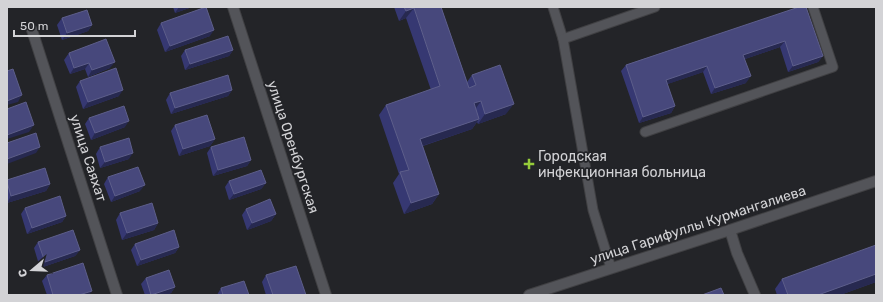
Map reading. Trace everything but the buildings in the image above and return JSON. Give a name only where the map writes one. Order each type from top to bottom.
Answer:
[{"type":"street","name":"улица Оренбургская","points":[[233,7],[326,295]]},
{"type":"street","name":"улица Саяхат","points":[[32,30],[118,295]]},
{"type":"street","name":"улица Гарифуллы Курмангалиева","points":[[529,295],[552,291],[611,268],[876,181]]},
{"type":"street","points":[[730,230],[737,253],[755,295]]},
{"type":"lane","points":[[552,7],[563,39],[593,210],[611,268]]},
{"type":"lane","points":[[563,39],[655,7]]},
{"type":"lane","points":[[645,132],[833,67],[813,7]]},
{"type":"place","name":"Городская инфекционная больница","points":[[529,164]]}]
